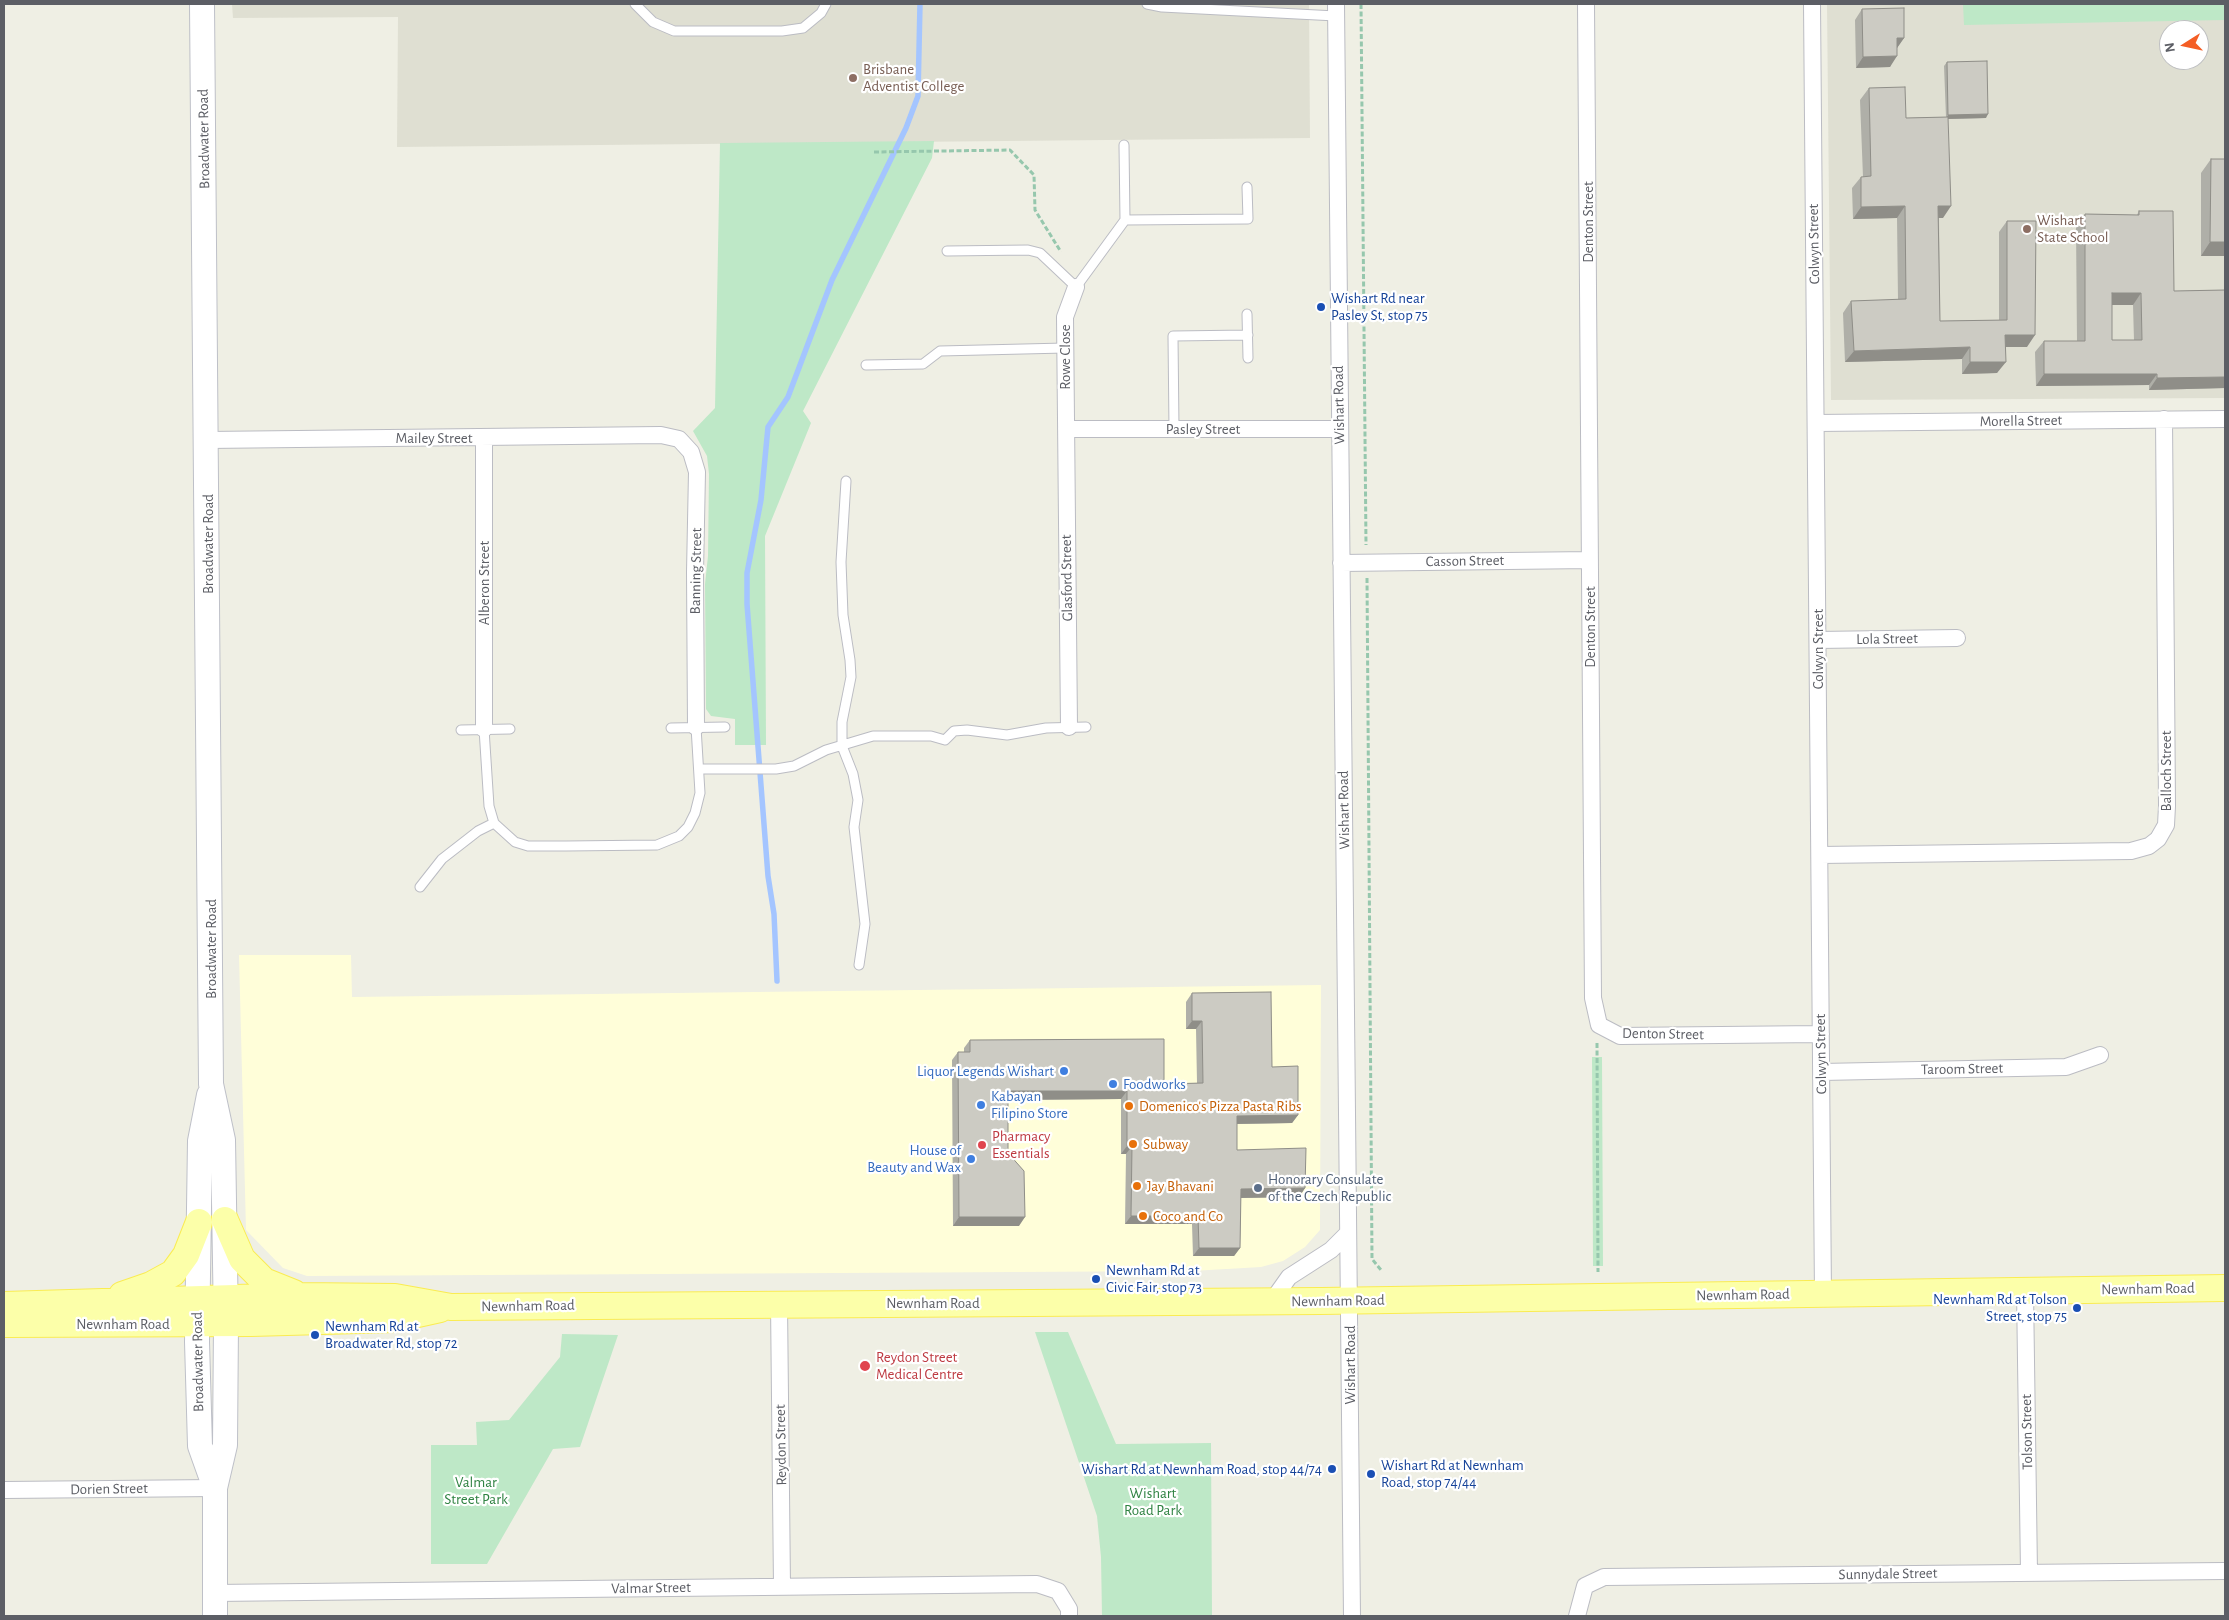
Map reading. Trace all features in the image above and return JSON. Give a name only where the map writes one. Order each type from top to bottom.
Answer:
[{"type":"main road","name":"Broadwater Road","points":[[202,4],[212,1084],[223,1140],[226,1311],[225,1445],[214,1488],[215,1605]]},
{"type":"main road","name":"Broadwater Road","points":[[212,1084],[200,1141],[197,1312],[200,1446],[214,1488]]},
{"type":"main road","points":[[224,1220],[242,1259],[255,1273],[264,1281],[301,1296]]},
{"type":"main road","points":[[105,1302],[173,1273],[186,1255],[199,1222]]},
{"type":"main road","name":"Newnham Road","points":[[226,1311],[301,1296],[395,1297],[451,1307],[779,1303],[1272,1301],[2225,1288]]},
{"type":"main road","name":"Newnham Road","points":[[4,1305],[105,1302],[197,1312]]},
{"type":"main road","name":"Newnham Road","points":[[4,1324],[226,1311],[395,1319],[451,1307]]},
{"type":"street","name":"Denton Street","points":[[1586,4],[1593,998],[1599,1025],[1620,1036],[1821,1034]]},
{"type":"street","name":"Colwyn Street","points":[[1812,4],[1823,1294]]},
{"type":"street","name":"Wishart Road","points":[[1336,10],[1352,1616]]},
{"type":"street","name":"Rowe Close","points":[[1066,429],[1065,317],[1076,287]]},
{"type":"street","name":"Morella Street","points":[[1816,423],[2225,419]]},
{"type":"street","name":"Balloch Street","points":[[1820,855],[2131,850],[2149,846],[2161,835],[2166,825],[2167,806],[2164,420]]},
{"type":"street","name":"Pasley Street","points":[[1066,429],[1340,429]]},
{"type":"street","name":"Glasford Street","points":[[1066,429],[1069,727]]},
{"type":"street","name":"Mailey Street","points":[[207,440],[661,435]]},
{"type":"street","name":"Banning Street","points":[[661,435],[679,439],[691,452],[697,472],[695,572],[696,727]]},
{"type":"street","name":"Alberon Street","points":[[484,438],[484,729]]},
{"type":"street","name":"Casson Street","points":[[1341,563],[1590,560]]},
{"type":"street","name":"Lola Street","points":[[1818,640],[1957,638]]},
{"type":"street","name":"Taroom Street","points":[[1822,1072],[2066,1067],[2100,1055]]},
{"type":"street","points":[[1272,1301],[1289,1277],[1331,1250],[1348,1233]]},
{"type":"street","name":"Tolson Street","points":[[2025,1290],[2030,1573]]},
{"type":"street","name":"Reydon Street","points":[[779,1303],[782,1587]]},
{"type":"street","name":"Dorien Street","points":[[4,1490],[214,1488]]},
{"type":"street","name":"Sunnydale Street","points":[[1577,1616],[1585,1586],[1604,1577],[2225,1571]]},
{"type":"street","name":"Valmar Street","points":[[215,1605],[782,1587],[1037,1584],[1058,1591],[1069,1609],[1069,1616]]},
{"type":"lane","points":[[635,4],[652,22],[674,31],[782,31],[803,28],[820,13],[826,4]]},
{"type":"lane","points":[[1147,4],[1162,7],[1336,10]]},
{"type":"lane","points":[[946,250],[1028,250],[1040,253],[1076,287],[1125,220],[1124,145]]},
{"type":"lane","points":[[1125,220],[1248,219],[1247,188]]},
{"type":"lane","points":[[1248,314],[1248,358]]},
{"type":"lane","points":[[1174,429],[1173,336],[1248,335]]},
{"type":"lane","points":[[866,365],[922,364],[940,351],[1065,348]]},
{"type":"lane","points":[[846,481],[841,562],[842,616],[850,660],[850,677],[842,722],[842,746],[853,774],[858,800],[854,827],[865,924],[859,965]]},
{"type":"lane","points":[[484,729],[488,806],[494,823],[515,842],[528,846],[657,845],[678,836],[688,827],[695,813],[700,793],[696,727]]},
{"type":"lane","points":[[671,728],[725,727]]},
{"type":"lane","points":[[699,769],[747,770],[794,766],[826,750],[873,736],[931,736],[945,740],[954,732],[967,730],[1007,735],[1046,728],[1086,727]]},
{"type":"lane","points":[[461,730],[510,729]]},
{"type":"lane","points":[[420,887],[442,859],[478,831],[494,823]]},
{"type":"path","points":[[1361,4],[1366,545]]},
{"type":"path","points":[[874,152],[1010,150],[1034,174],[1036,210],[1063,256]]},
{"type":"path","points":[[1367,578],[1372,1259],[1381,1270]]},
{"type":"path","points":[[1598,1272],[1596,1052],[1599,1025]]},
{"type":"shaded area","name":"Brisbane Adventist College","points":[[232,4],[1309,4],[1310,138],[397,147],[398,17],[233,18]]},
{"type":"shaded area","name":"Wishart State School","points":[[1827,4],[2225,4],[2225,398],[1831,400]]},
{"type":"shaded area","points":[[239,955],[351,955],[352,997],[1321,985],[1320,1230],[1305,1247],[1283,1261],[1261,1267],[1192,1271],[307,1276],[283,1268],[246,1230]]},
{"type":"green space","points":[[1963,4],[2225,4],[2225,20],[1964,25]]},
{"type":"green space","points":[[934,141],[932,158],[803,411],[811,423],[765,536],[766,745],[735,745],[735,719],[711,716],[706,709],[705,584],[708,556],[709,474],[707,456],[693,431],[715,408],[720,143]]},
{"type":"green space","points":[[1592,1057],[1602,1057],[1603,1266],[1593,1266]]},
{"type":"green space","name":"Wishart Road Park","points":[[1035,1332],[1068,1332],[1116,1444],[1211,1443],[1212,1616],[1102,1616],[1101,1557],[1097,1516]]},
{"type":"green space","name":"Valmar Street Park","points":[[562,1334],[618,1335],[580,1447],[553,1449],[487,1564],[431,1564],[431,1445],[477,1445],[476,1422],[509,1420],[560,1357]]},
{"type":"building","points":[[1904,8],[1904,38],[1897,38],[1897,56],[1863,57],[1862,9]]},
{"type":"building","points":[[1987,61],[1988,114],[1948,115],[1947,62]]},
{"type":"building","points":[[1905,87],[1906,118],[1948,117],[1951,206],[1938,206],[1940,321],[2007,320],[2007,221],[2036,221],[2035,335],[2005,335],[2006,362],[1970,362],[1970,347],[1854,351],[1851,301],[1906,299],[1905,206],[1861,207],[1861,177],[1871,176],[1869,88]]},
{"type":"building","points":[[2211,159],[2225,159],[2225,242],[2210,242]]},
{"type":"building","points":[[2139,211],[2173,211],[2174,291],[2225,290],[2225,377],[2157,378],[2157,374],[2044,374],[2044,341],[2085,341],[2085,214],[2139,215]],"holes":[[[2112,293],[2141,293],[2142,340],[2112,340]]]},
{"type":"building","points":[[1271,992],[1272,1067],[1298,1066],[1298,1115],[1237,1116],[1237,1150],[1306,1148],[1305,1188],[1241,1189],[1240,1248],[1199,1248],[1198,1216],[1131,1216],[1132,1146],[1127,1146],[1127,1091],[1008,1091],[1008,1153],[1024,1171],[1025,1217],[959,1217],[958,1052],[970,1052],[970,1040],[1164,1039],[1164,1084],[1203,1083],[1202,1021],[1192,1021],[1192,993]]},
{"type":"waterway","points":[[777,981],[774,914],[768,876],[747,604],[747,573],[761,500],[768,427],[788,397],[832,280],[906,128],[918,96],[920,4]]},
{"type":"place","name":"Brisbane Adventist College","points":[[853,78]]},
{"type":"place","name":"Wishart State School","points":[[2027,229]]},
{"type":"place","name":"Wishart Rd near Pasley St, stop 75","points":[[1321,307]]},
{"type":"place","name":"Liquor Legends Wishart","points":[[1064,1071]]},
{"type":"place","name":"Foodworks","points":[[1113,1084]]},
{"type":"place","name":"Kabayan Filipino Store","points":[[981,1105]]},
{"type":"place","name":"Domenico's Pizza Pasta Ribs","points":[[1129,1106]]},
{"type":"place","name":"Subway","points":[[1133,1144]]},
{"type":"place","name":"Pharmacy Essentials","points":[[982,1145]]},
{"type":"place","name":"House of Beauty and Wax","points":[[971,1159]]},
{"type":"place","name":"Jay Bhavani","points":[[1137,1186]]},
{"type":"place","name":"Honorary Consulate of the Czech Republic","points":[[1258,1188]]},
{"type":"place","name":"Coco and Co","points":[[1143,1216]]},
{"type":"place","name":"Newnham Rd at Civic Fair, stop 73","points":[[1096,1279]]},
{"type":"place","name":"Newnham Rd at Tolson Street, stop 75","points":[[2077,1308]]},
{"type":"place","name":"Newnham Rd at Broadwater Rd, stop 72","points":[[315,1335]]},
{"type":"place","name":"Reydon Street Medical Centre","points":[[865,1366]]},
{"type":"place","name":"Wishart Rd at Newnham Road, stop 44/74","points":[[1332,1469]]},
{"type":"place","name":"Wishart Rd at Newnham Road, stop 74/44","points":[[1371,1474]]}]
